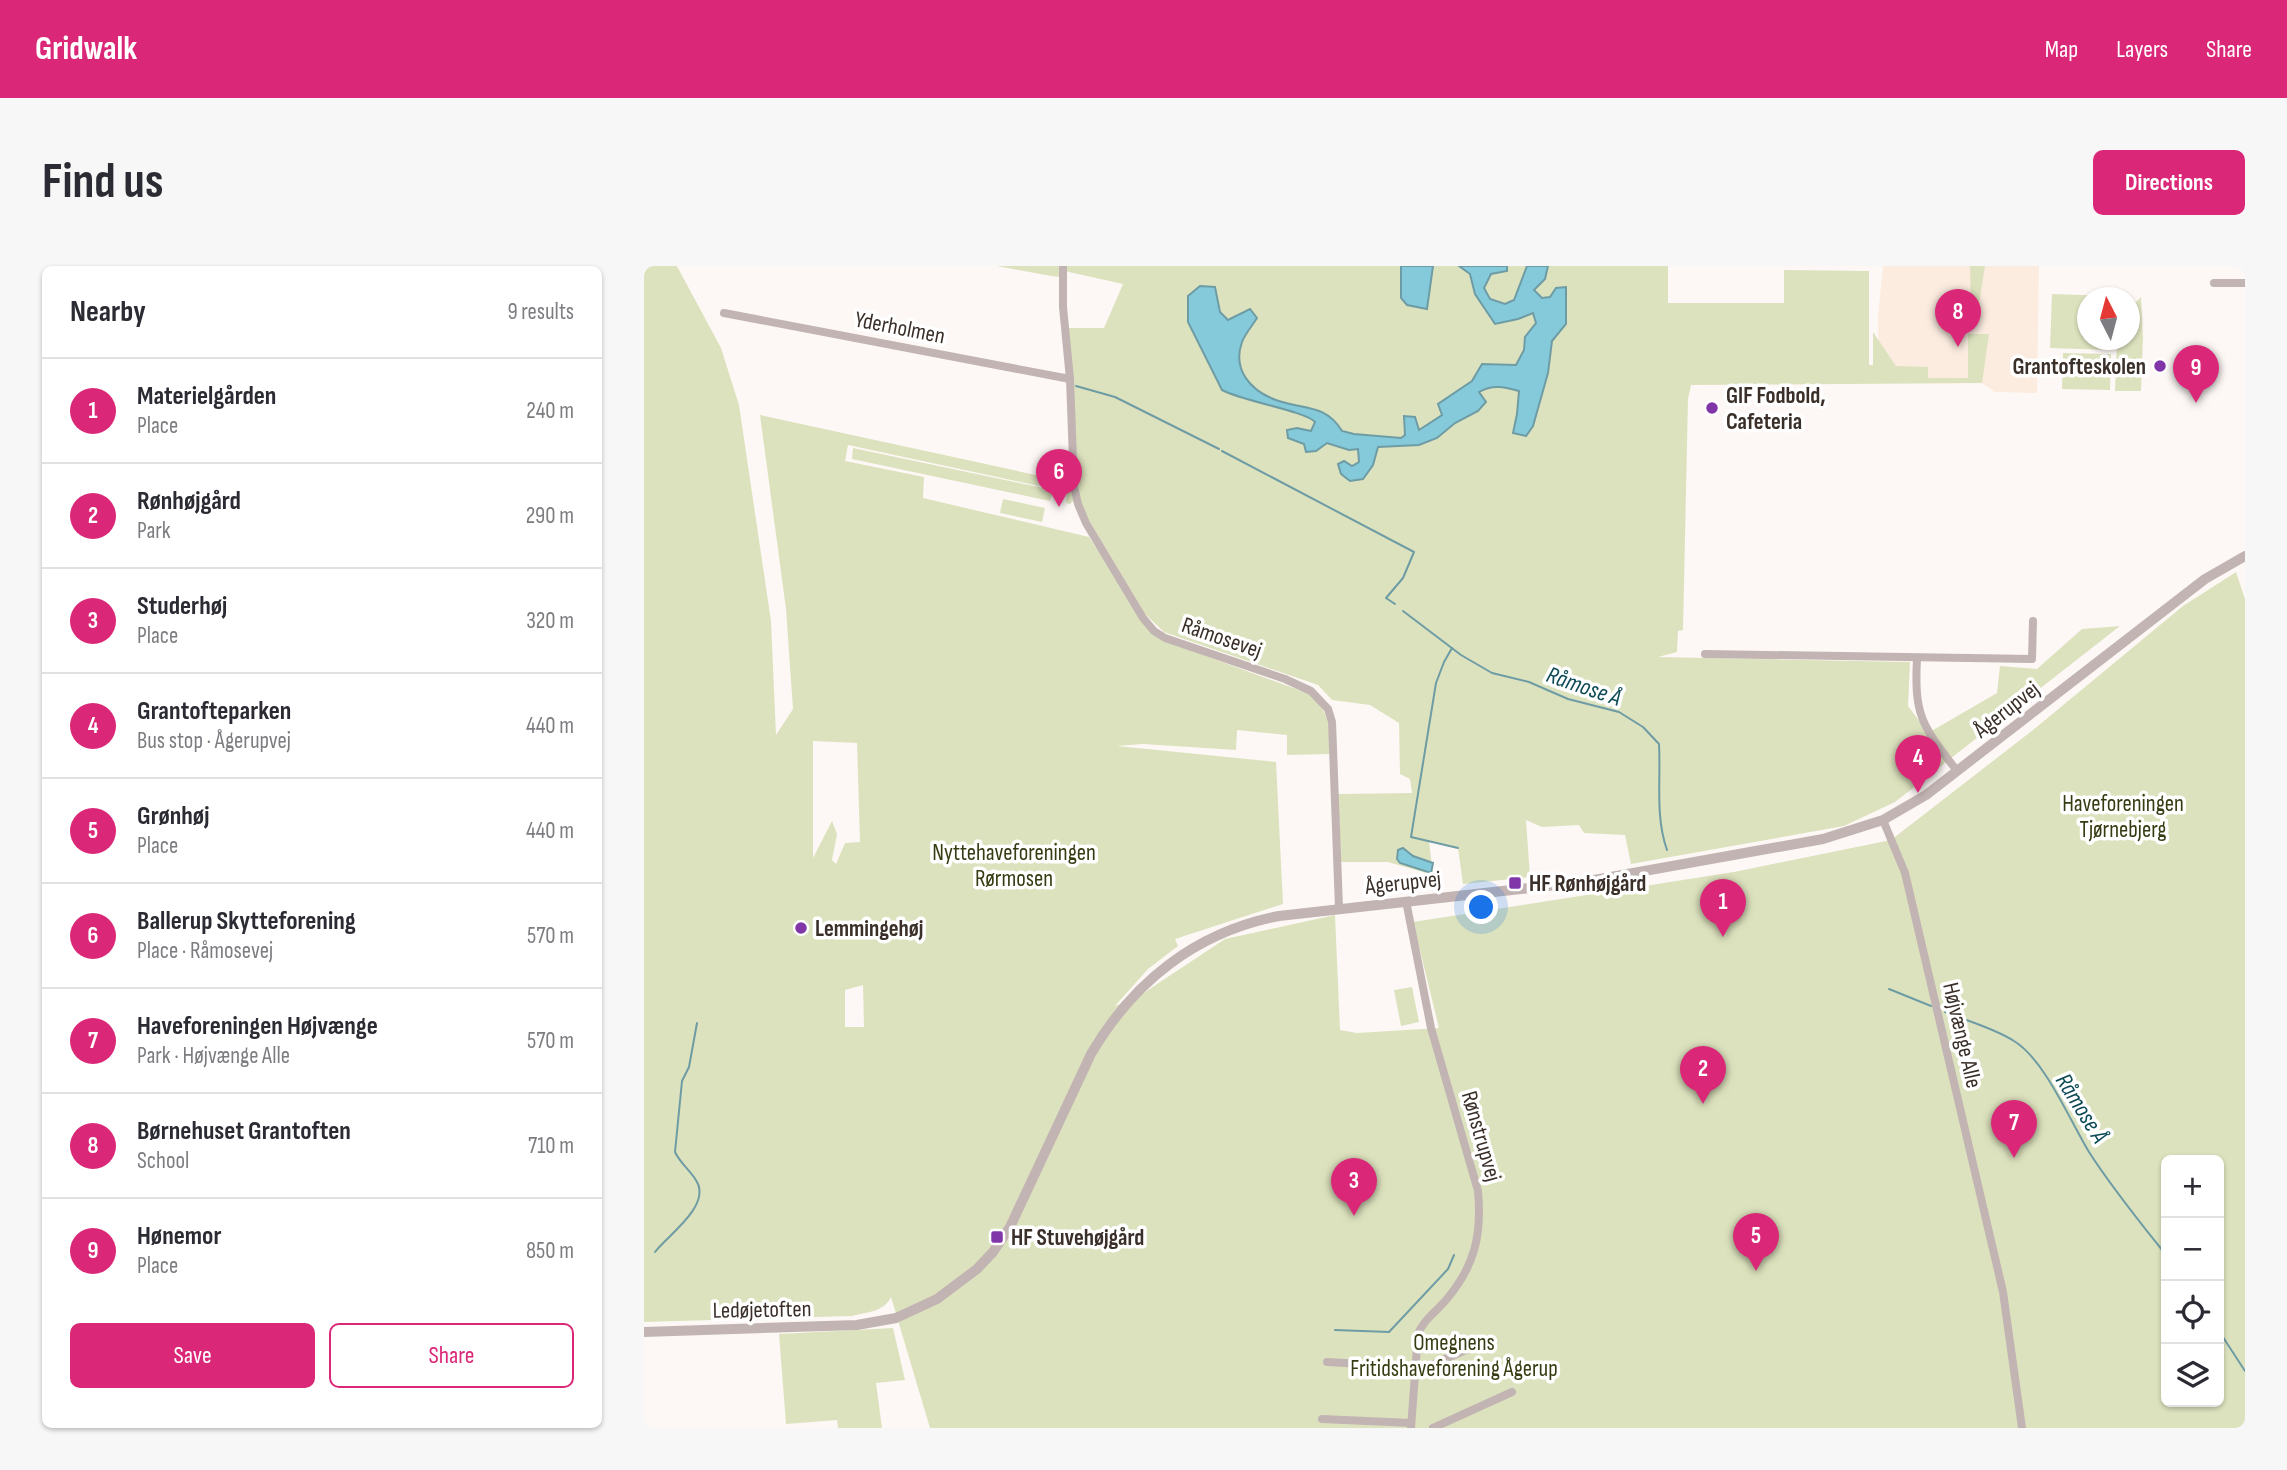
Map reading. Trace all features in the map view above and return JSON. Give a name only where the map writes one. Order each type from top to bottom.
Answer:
[{"type":"street","name":"Råmosevej","points":[[1063,266],[1074,486],[1086,523],[1143,618],[1154,631],[1165,638],[1285,679],[1311,691],[1328,709],[1332,722],[1339,908]]},
{"type":"street","points":[[2214,283],[2245,283]]},
{"type":"street","name":"Yderholmen","points":[[724,313],[1070,379]]},
{"type":"street","name":"Ågerupvej","points":[[881,1321],[907,1314],[937,1299],[977,1269],[993,1252],[1019,1212],[1091,1054],[1104,1032],[1122,1008],[1160,970],[1208,939],[1254,921],[1339,908],[1583,882],[1823,839],[1883,820],[1926,795],[2205,579],[2245,555]]},
{"type":"street","points":[[1705,654],[2032,659],[2033,621]]},
{"type":"street","points":[[1917,658],[1915,689],[1922,721],[1957,771]]},
{"type":"street","name":"Højvænge Alle","points":[[1883,820],[1905,873],[2000,1280],[2022,1428]]},
{"type":"street","name":"Rønstrupvej","points":[[1322,1419],[1411,1426],[1418,1334],[1422,1323],[1459,1285],[1478,1241],[1481,1219],[1478,1192],[1425,1003],[1406,901]]},
{"type":"street","name":"Ledøjetoften","points":[[644,1332],[831,1327],[881,1321]]},
{"type":"street","points":[[1327,1362],[1415,1370],[1487,1341]]},
{"type":"street","points":[[1433,1428],[1512,1392]]},
{"type":"shaded area","points":[[1883,266],[2039,266],[2037,393],[1995,392],[1977,380],[1879,379],[1878,316]]},
{"type":"green space","points":[[644,266],[678,268],[721,348],[739,405],[771,621],[776,735],[793,709],[786,609],[760,415],[1068,482],[1074,500],[1070,504],[1066,503],[1067,492],[848,445],[845,461],[924,477],[923,498],[1089,537],[1153,634],[1162,640],[1310,694],[1326,715],[1329,754],[1287,755],[1287,735],[1237,730],[1236,750],[1143,744],[1117,746],[1276,762],[1283,904],[1175,939],[1178,946],[1148,969],[1115,1006],[1139,996],[1225,939],[1335,915],[1340,1030],[1357,1033],[1439,1028],[1413,922],[1734,872],[1891,840],[2033,730],[2183,606],[2236,572],[2245,599],[2245,1428],[930,1428],[891,1297],[880,1309],[852,1316],[644,1322]],"holes":[[[813,741],[857,743],[860,842],[845,843],[836,864],[832,860],[837,834],[832,821],[813,858]],[[863,985],[864,1027],[845,1027],[845,990]]]},
{"type":"green space","points":[[997,266],[1668,266],[1668,303],[1784,303],[1784,270],[1869,271],[1869,365],[1873,365],[1873,332],[1896,366],[1928,367],[1928,378],[1968,378],[1968,334],[1989,334],[1982,383],[1691,385],[1688,399],[1683,630],[1678,631],[1677,652],[1658,657],[1910,662],[1908,706],[1928,733],[1997,693],[2000,666],[2037,669],[2082,629],[2120,626],[1895,802],[1844,826],[1631,864],[1625,835],[1584,833],[1579,825],[1542,827],[1526,820],[1530,877],[1463,884],[1458,848],[1429,841],[1433,875],[1388,862],[1341,862],[1338,794],[1412,793],[1410,779],[1400,774],[1399,723],[1370,705],[1332,700],[1318,685],[1164,632],[1145,614],[1090,522],[1081,504],[1078,485],[1068,328],[1104,328],[1123,284],[1060,270],[1060,277]]},
{"type":"green space","points":[[1970,266],[1985,266],[1978,310],[1971,310]]},
{"type":"green space","points":[[2052,294],[2077,295],[2077,349],[2050,348]]},
{"type":"green space","points":[[2140,298],[2143,338],[2141,391],[2115,391],[2117,350],[2140,350]]},
{"type":"green space","points":[[2063,353],[2111,354],[2110,390],[2062,389]]},
{"type":"green space","points":[[853,448],[1053,490],[1050,501],[852,459]]},
{"type":"green space","points":[[1003,499],[1045,508],[1042,522],[1000,513]]},
{"type":"green space","points":[[1412,987],[1419,1022],[1401,1026],[1394,990]]},
{"type":"green space","points":[[893,1328],[905,1380],[876,1383],[882,1428],[838,1428],[837,1420],[786,1424],[779,1334]]},
{"type":"water","points":[[1401,266],[1433,266],[1427,309],[1407,305],[1401,298]]},
{"type":"water","points":[[1459,266],[1507,266],[1507,271],[1491,274],[1484,288],[1490,299],[1505,304],[1514,300],[1527,266],[1548,266],[1545,279],[1534,290],[1542,298],[1550,297],[1556,288],[1566,287],[1566,324],[1552,341],[1548,373],[1533,426],[1526,436],[1513,433],[1519,391],[1503,387],[1489,388],[1479,392],[1486,402],[1478,411],[1455,423],[1437,438],[1419,445],[1378,447],[1373,465],[1363,479],[1350,481],[1341,474],[1338,464],[1344,461],[1352,466],[1359,462],[1358,449],[1349,450],[1327,443],[1316,451],[1306,452],[1304,444],[1288,438],[1287,430],[1297,428],[1311,431],[1315,422],[1309,418],[1222,390],[1188,322],[1188,296],[1200,286],[1215,287],[1220,312],[1228,320],[1250,309],[1257,318],[1242,342],[1240,362],[1246,378],[1259,391],[1276,400],[1321,412],[1342,431],[1401,438],[1405,435],[1404,416],[1415,417],[1419,430],[1442,415],[1438,404],[1472,381],[1482,364],[1516,365],[1524,350],[1525,337],[1536,323],[1533,313],[1495,324],[1475,294],[1470,274]]},
{"type":"water","points":[[1403,848],[1413,856],[1433,863],[1431,873],[1400,863],[1397,859],[1398,850]]},
{"type":"waterway","name":"Råmose Å","points":[[1076,386],[1115,397],[1219,449]]},
{"type":"waterway","name":"Råmose Å","points":[[1222,451],[1414,552],[1403,578],[1386,598],[1395,604]]},
{"type":"waterway","name":"Råmose Å","points":[[1403,611],[1461,655],[1492,673],[1529,682],[1568,699],[1619,712],[1643,727],[1659,744],[1660,811],[1667,850]]},
{"type":"waterway","points":[[1452,648],[1436,683],[1411,837],[1458,848]]},
{"type":"waterway","name":"Råmose Å","points":[[1889,989],[1931,1006]]},
{"type":"waterway","name":"Råmose Å","points":[[1945,1012],[1998,1032],[2014,1041],[2036,1062],[2089,1152],[2161,1249]]},
{"type":"waterway","points":[[655,1252],[692,1212],[700,1193],[696,1180],[675,1152],[682,1081],[689,1067],[697,1023]]},
{"type":"waterway","points":[[1335,1330],[1389,1332],[1448,1269],[1454,1255]]},
{"type":"waterway","name":"Råmose Å","points":[[2224,1339],[2245,1371]]},
{"type":"place","name":"Børnehuset Grantoften","points":[[1958,347]]},
{"type":"place","name":"Grantofteskolen","points":[[2160,366]]},
{"type":"place","name":"Hønemor","points":[[2196,403]]},
{"type":"place","name":"GIF Fodbold, Cafeteria","points":[[1712,408]]},
{"type":"place","name":"Ballerup Skytteforening","points":[[1059,507]]},
{"type":"place","name":"Grantofteparken","points":[[1918,793]]},
{"type":"place","name":"HF Rønhøjgård","points":[[1515,883]]},
{"type":"place","name":"Lemmingehøj","points":[[801,928]]},
{"type":"place","name":"Materielgården","points":[[1723,937]]},
{"type":"place","name":"Rønhøjgård","points":[[1703,1104]]},
{"type":"place","name":"Haveforeningen Højvænge","points":[[2014,1158]]},
{"type":"place","name":"Studerhøj","points":[[1354,1216]]},
{"type":"place","name":"HF Stuvehøjgård","points":[[997,1237]]},
{"type":"place","name":"Grønhøj","points":[[1756,1271]]},
{"type":"park label","name":"Haveforeningen Tjørnebjerg","points":[[2123,816]]},
{"type":"park label","name":"Nyttehaveforeningen Rørmosen","points":[[1014,865]]},
{"type":"park label","name":"Omegnens Fritidshaveforening Ågerup","points":[[1454,1355]]}]
